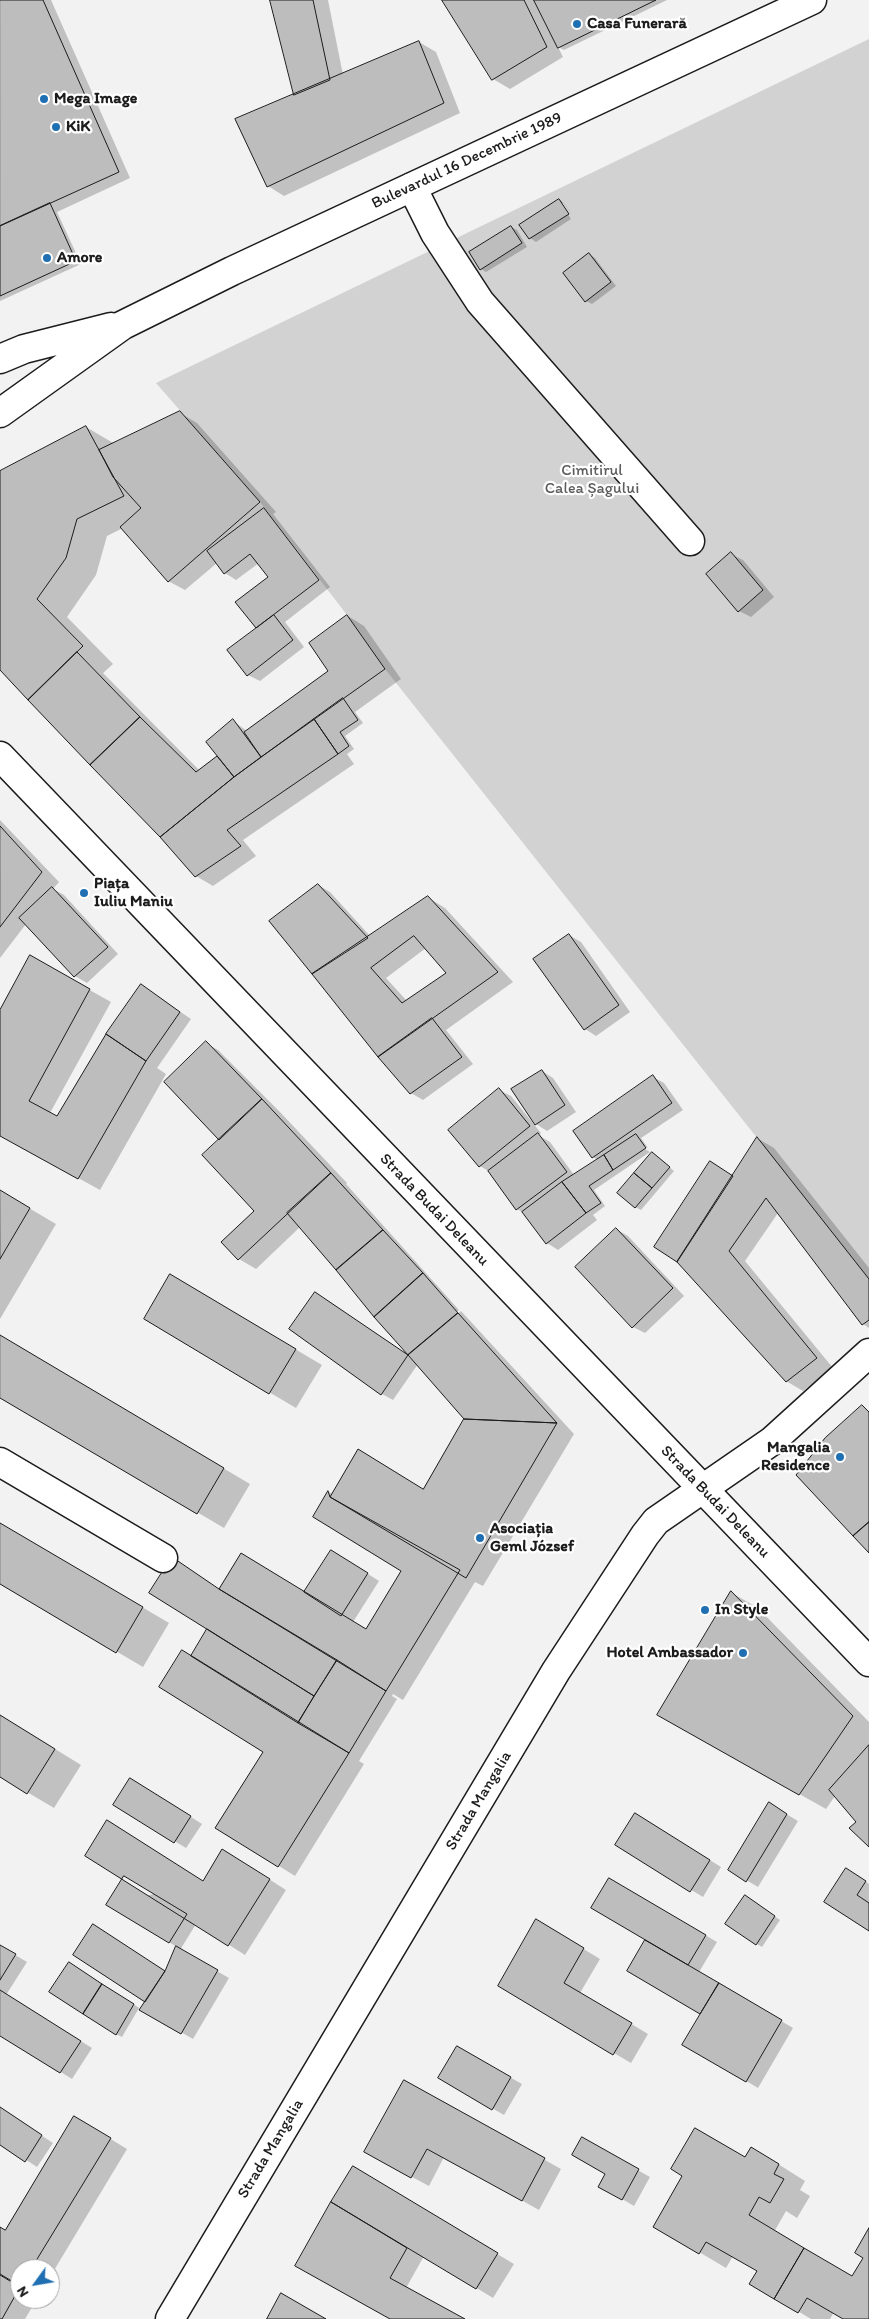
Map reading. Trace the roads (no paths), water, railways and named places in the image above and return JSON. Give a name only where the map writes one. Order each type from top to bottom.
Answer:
[{"type":"main road","name":"Bulevardul 16 Decembrie 1989","points":[[0,412],[123,325],[412,187],[812,0]]},
{"type":"main road","points":[[412,187],[435,233],[480,302],[690,541]]},
{"type":"main road","name":"Bulevardul 16 Decembrie 1989","points":[[0,359],[24,349],[123,325]]},
{"type":"main road","name":"Strada Budai Deleanu","points":[[0,756],[869,1662]]},
{"type":"main road","name":"Strada Mangalia","points":[[170,2319],[556,1671],[645,1534],[656,1521],[772,1440],[869,1353]]},
{"type":"main road","points":[[0,1462],[163,1558]]},
{"type":"place","name":"Casa Funerară","points":[[577,24]]},
{"type":"place","name":"Mega Image","points":[[44,99]]},
{"type":"place","name":"KiK","points":[[56,127]]},
{"type":"place","name":"Amore","points":[[47,258]]},
{"type":"place","name":"Piața Iuliu Maniu","points":[[84,893]]},
{"type":"place","name":"Mangalia Residence","points":[[840,1457]]},
{"type":"place","name":"Asociația Geml József","points":[[480,1538]]},
{"type":"place","name":"In Style","points":[[705,1610]]},
{"type":"place","name":"Hotel Ambassador","points":[[743,1653]]},
{"type":"park label","name":"Cimitirul Calea Șagului","points":[[592,480]]}]
